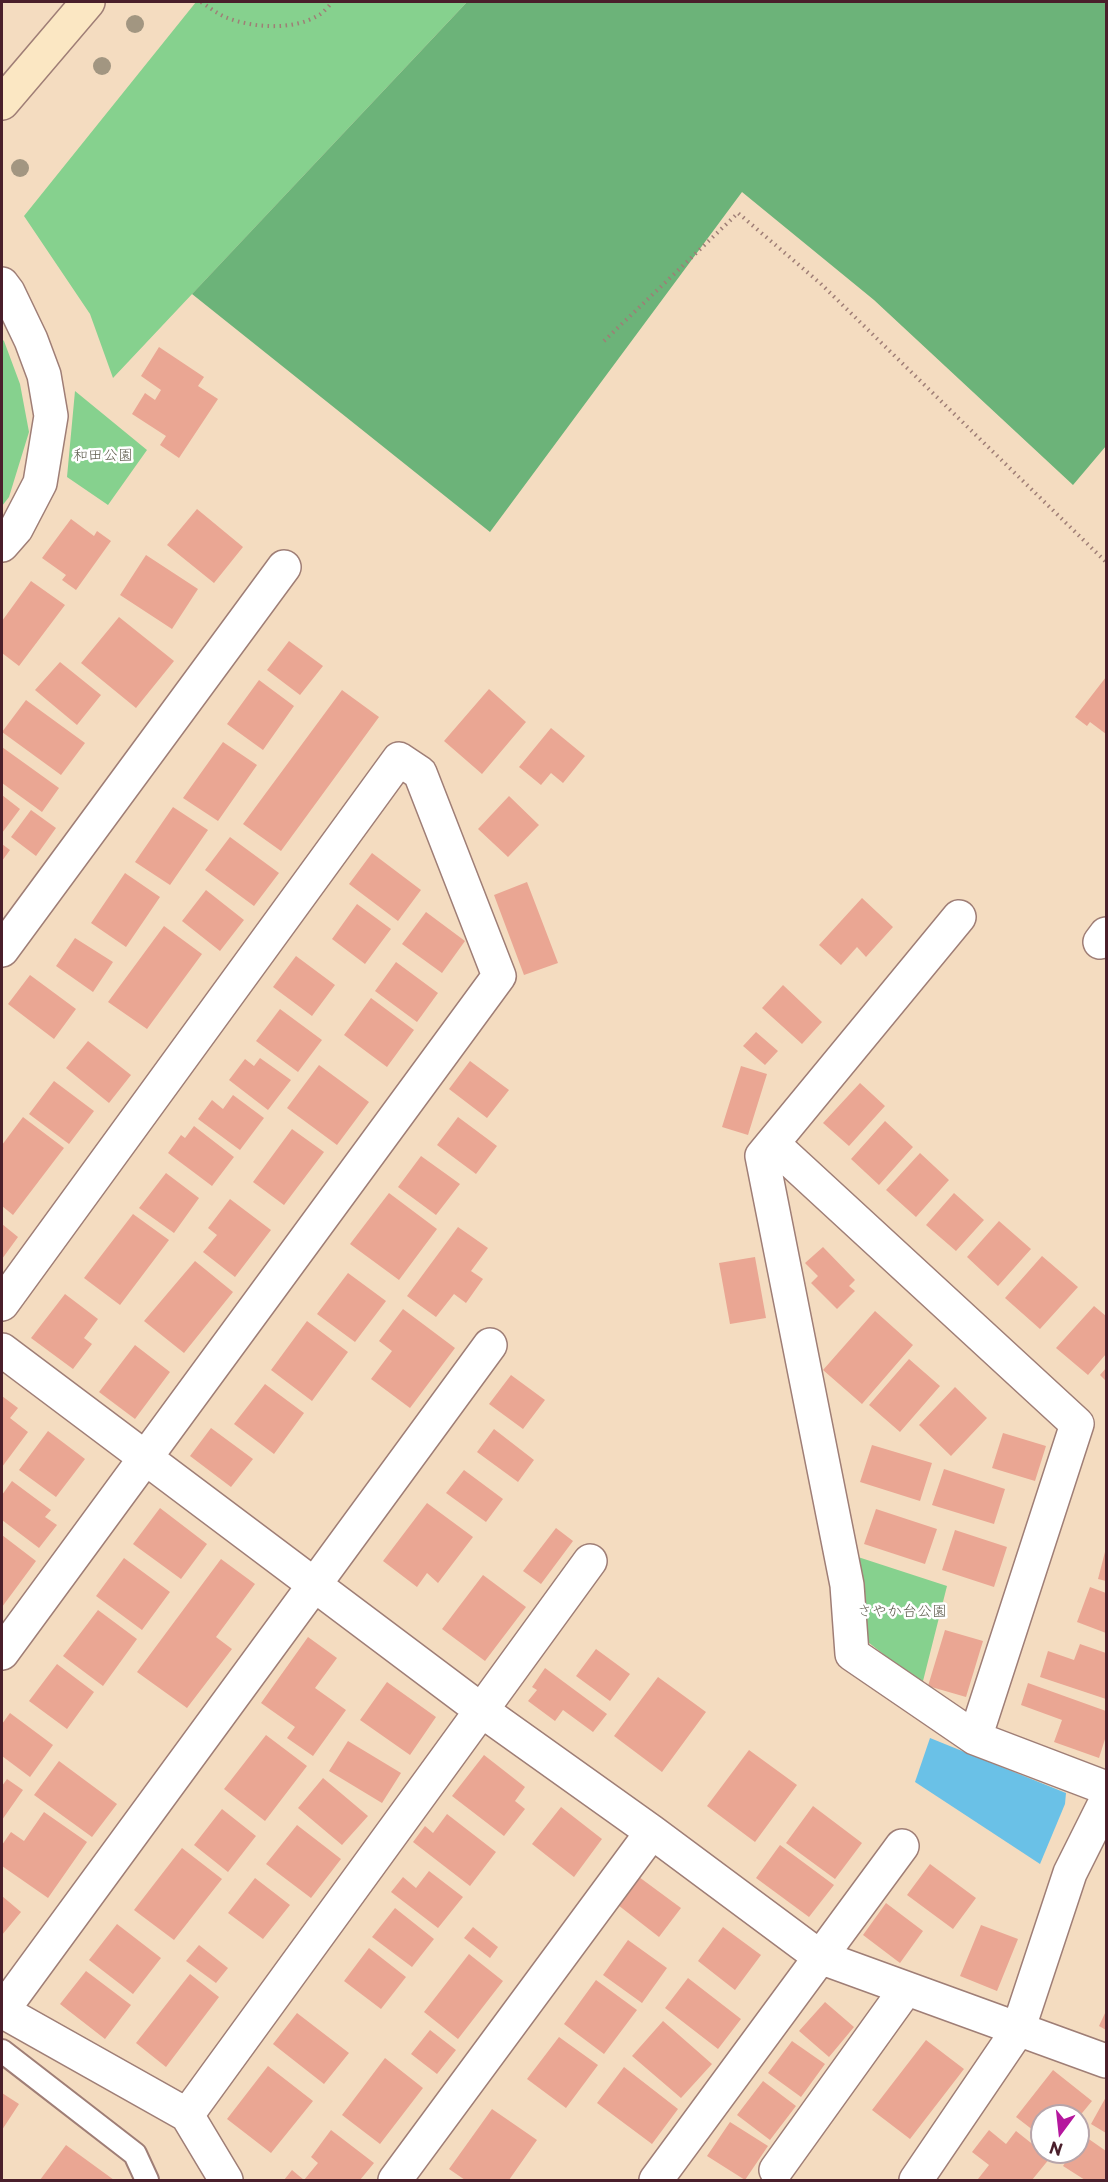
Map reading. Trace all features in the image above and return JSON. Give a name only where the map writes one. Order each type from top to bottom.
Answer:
[{"type":"main road","points":[[2,103],[88,2]]},
{"type":"street","points":[[2,284],[31,340],[44,375],[51,416],[40,483],[16,528],[2,545]]},
{"type":"street","points":[[2,950],[284,567]]},
{"type":"street","points":[[2,1304],[399,759],[420,773],[499,975],[2,1653]]},
{"type":"street","points":[[959,917],[762,1156],[847,1585],[852,1654],[975,1738],[1107,1788]]},
{"type":"street","points":[[773,1144],[1077,1424],[975,1738]]},
{"type":"street","points":[[226,2181],[187,2115],[2,2011],[490,1345]]},
{"type":"street","points":[[2,1350],[481,1710],[652,1832],[820,1957],[1107,2061]]},
{"type":"street","points":[[187,2115],[590,1561]]},
{"type":"street","points":[[916,2181],[1018,2030],[1070,1873],[1107,1801]]},
{"type":"street","points":[[394,2181],[652,1832]]},
{"type":"street","points":[[656,2181],[902,1846]]},
{"type":"street","points":[[776,2170],[906,1989]]},
{"type":"lane","points":[[2,2051],[135,2154],[147,2181]]},
{"type":"path","points":[[201,2],[222,16],[243,23],[277,26],[320,15],[332,2]]},
{"type":"path","points":[[604,341],[738,213],[820,283],[1107,562]]},
{"type":"green space","points":[[196,2],[467,2],[113,378],[90,314],[24,216]]},
{"type":"green space","points":[[467,2],[1106,2],[1106,446],[1073,485],[874,300],[742,192],[490,532],[192,294]]},
{"type":"green space","points":[[2,339],[20,384],[29,432],[9,497],[2,506]]},
{"type":"green space","name":"和田公園","points":[[75,391],[147,450],[108,505],[67,477]]},
{"type":"green space","name":"さやか台公園","points":[[858,1557],[947,1586],[922,1685],[868,1642]]},
{"type":"water","points":[[930,1738],[1066,1793],[1065,1804],[1040,1864],[915,1782]]},
{"type":"building","points":[[159,347],[204,377],[198,386],[218,399],[179,458],[160,445],[166,436],[132,414],[145,393],[155,400],[161,390],[141,376]]},
{"type":"building","points":[[197,509],[243,547],[214,583],[167,545]]},
{"type":"building","points":[[71,519],[94,536],[97,531],[111,541],[76,590],[62,580],[66,575],[42,558]]},
{"type":"building","points":[[146,555],[198,589],[172,629],[120,595]]},
{"type":"building","points":[[31,581],[65,605],[19,666],[2,653],[2,621]]},
{"type":"building","points":[[119,617],[174,661],[136,708],[81,663]]},
{"type":"building","points":[[289,641],[323,666],[300,695],[267,670]]},
{"type":"building","points":[[60,662],[101,695],[77,725],[35,690]]},
{"type":"building","points":[[1106,677],[1106,734],[1090,722],[1087,726],[1075,717]]},
{"type":"building","points":[[259,680],[294,706],[263,750],[227,724]]},
{"type":"building","points":[[489,689],[526,722],[482,774],[444,741]]},
{"type":"building","points":[[342,690],[379,717],[281,851],[243,824]]},
{"type":"building","points":[[26,700],[85,743],[61,775],[2,732]]},
{"type":"building","points":[[551,728],[585,756],[563,783],[551,773],[541,785],[519,767]]},
{"type":"building","points":[[223,742],[257,765],[218,821],[183,798]]},
{"type":"building","points":[[2,747],[59,788],[42,812],[2,783]]},
{"type":"building","points":[[2,795],[20,809],[2,833]]},
{"type":"building","points":[[509,796],[539,825],[508,857],[478,829]]},
{"type":"building","points":[[173,807],[208,830],[170,885],[135,862]]},
{"type":"building","points":[[31,810],[56,828],[36,856],[11,837]]},
{"type":"building","points":[[230,837],[279,873],[254,906],[205,870]]},
{"type":"building","points":[[2,844],[10,850],[2,861]]},
{"type":"building","points":[[372,853],[421,890],[398,921],[349,884]]},
{"type":"building","points":[[125,873],[160,897],[126,947],[91,923]]},
{"type":"building","points":[[527,882],[558,963],[524,975],[494,895]]},
{"type":"building","points":[[206,890],[244,920],[220,951],[182,921]]},
{"type":"building","points":[[862,898],[893,927],[866,957],[857,947],[841,965],[819,945]]},
{"type":"building","points":[[357,904],[391,929],[365,964],[332,939]]},
{"type":"building","points":[[426,912],[465,941],[442,973],[402,944]]},
{"type":"building","points":[[164,926],[202,954],[147,1029],[108,1002]]},
{"type":"building","points":[[75,938],[113,962],[93,992],[56,966]]},
{"type":"building","points":[[296,956],[335,985],[312,1016],[273,987]]},
{"type":"building","points":[[396,962],[438,993],[417,1022],[375,991]]},
{"type":"building","points":[[30,975],[76,1009],[54,1039],[8,1004]]},
{"type":"building","points":[[783,985],[822,1022],[802,1044],[762,1008]]},
{"type":"building","points":[[371,998],[414,1030],[387,1067],[344,1035]]},
{"type":"building","points":[[280,1009],[322,1040],[298,1072],[256,1041]]},
{"type":"building","points":[[756,1032],[778,1051],[765,1065],[743,1046]]},
{"type":"building","points":[[88,1041],[131,1075],[109,1103],[66,1068]]},
{"type":"building","points":[[260,1058],[291,1080],[268,1110],[229,1080],[245,1059],[254,1066]]},
{"type":"building","points":[[470,1061],[509,1090],[487,1118],[449,1089]]},
{"type":"building","points":[[319,1065],[369,1102],[337,1145],[287,1108]]},
{"type":"building","points":[[741,1066],[767,1074],[748,1135],[722,1127]]},
{"type":"building","points":[[54,1081],[94,1111],[69,1144],[29,1114]]},
{"type":"building","points":[[860,1083],[885,1106],[849,1146],[823,1123]]},
{"type":"building","points":[[233,1095],[264,1118],[240,1150],[198,1119],[212,1100],[223,1109]]},
{"type":"building","points":[[23,1117],[64,1148],[13,1215],[2,1206],[2,1145]]},
{"type":"building","points":[[458,1117],[497,1146],[476,1174],[437,1145]]},
{"type":"building","points":[[885,1121],[913,1147],[879,1185],[851,1159]]},
{"type":"building","points":[[194,1126],[234,1157],[212,1186],[168,1153],[181,1135],[185,1138]]},
{"type":"building","points":[[292,1129],[324,1152],[284,1205],[253,1182]]},
{"type":"building","points":[[920,1153],[949,1180],[916,1217],[886,1190]]},
{"type":"building","points":[[421,1156],[460,1184],[436,1215],[398,1187]]},
{"type":"building","points":[[166,1173],[199,1198],[174,1233],[139,1208]]},
{"type":"building","points":[[389,1193],[437,1229],[399,1280],[350,1244]]},
{"type":"building","points":[[954,1193],[984,1220],[956,1251],[926,1225]]},
{"type":"building","points":[[230,1199],[271,1230],[235,1277],[203,1252],[217,1235],[208,1228]]},
{"type":"building","points":[[133,1214],[169,1240],[120,1305],[84,1278]]},
{"type":"building","points":[[999,1221],[1031,1249],[998,1286],[967,1257]]},
{"type":"building","points":[[2,1224],[18,1237],[2,1259]]},
{"type":"building","points":[[458,1227],[488,1248],[471,1271],[483,1279],[466,1303],[454,1294],[436,1317],[407,1296]]},
{"type":"building","points":[[823,1247],[855,1280],[849,1286],[855,1291],[837,1309],[811,1283],[818,1276],[805,1263]]},
{"type":"building","points":[[1042,1256],[1078,1287],[1040,1329],[1005,1298]]},
{"type":"building","points":[[755,1257],[766,1318],[730,1324],[719,1263]]},
{"type":"building","points":[[195,1261],[233,1292],[184,1353],[144,1321]]},
{"type":"building","points":[[348,1273],[386,1301],[355,1342],[317,1314]]},
{"type":"building","points":[[65,1294],[98,1319],[84,1338],[92,1344],[73,1369],[31,1338]]},
{"type":"building","points":[[1094,1306],[1106,1316],[1106,1354],[1088,1375],[1056,1348]]},
{"type":"building","points":[[403,1309],[455,1348],[410,1408],[371,1379],[392,1351],[379,1341]]},
{"type":"building","points":[[875,1311],[913,1345],[862,1404],[823,1370]]},
{"type":"building","points":[[307,1321],[348,1352],[312,1401],[271,1370]]},
{"type":"building","points":[[135,1345],[170,1372],[135,1419],[99,1392]]},
{"type":"building","points":[[909,1359],[940,1386],[900,1432],[869,1405]]},
{"type":"building","points":[[1106,1368],[1106,1381],[1100,1375]]},
{"type":"building","points":[[511,1375],[545,1400],[523,1429],[489,1404]]},
{"type":"building","points":[[265,1384],[304,1413],[274,1454],[234,1424]]},
{"type":"building","points":[[955,1387],[987,1418],[951,1456],[919,1425]]},
{"type":"building","points":[[2,1396],[18,1408],[10,1418],[28,1432],[2,1467]]},
{"type":"building","points":[[211,1428],[253,1459],[231,1487],[190,1456]]},
{"type":"building","points":[[494,1429],[534,1460],[518,1482],[477,1452]]},
{"type":"building","points":[[48,1431],[85,1459],[56,1497],[19,1470]]},
{"type":"building","points":[[1003,1433],[1046,1446],[1035,1481],[992,1468]]},
{"type":"building","points":[[872,1445],[932,1463],[920,1501],[860,1482]]},
{"type":"building","points":[[944,1469],[1005,1489],[994,1524],[932,1505]]},
{"type":"building","points":[[464,1470],[503,1499],[486,1522],[446,1493]]},
{"type":"building","points":[[12,1481],[51,1510],[45,1517],[57,1525],[39,1548],[2,1520],[2,1495]]},
{"type":"building","points":[[427,1503],[473,1537],[438,1583],[427,1573],[417,1587],[383,1561]]},
{"type":"building","points":[[160,1508],[207,1544],[181,1579],[133,1544]]},
{"type":"building","points":[[876,1509],[937,1529],[925,1564],[864,1544]]},
{"type":"building","points":[[556,1528],[573,1541],[541,1584],[523,1571]]},
{"type":"building","points":[[955,1530],[1007,1547],[994,1587],[942,1570]]},
{"type":"building","points":[[2,1535],[36,1561],[2,1607]]},
{"type":"building","points":[[1106,1548],[1106,1581],[1098,1579]]},
{"type":"building","points":[[124,1558],[170,1592],[142,1630],[96,1596]]},
{"type":"building","points":[[221,1559],[255,1584],[216,1637],[232,1649],[187,1708],[137,1672]]},
{"type":"building","points":[[483,1575],[526,1607],[485,1661],[442,1629]]},
{"type":"building","points":[[1090,1587],[1106,1593],[1106,1633],[1077,1622]]},
{"type":"building","points":[[98,1610],[137,1639],[103,1686],[63,1656]]},
{"type":"building","points":[[945,1630],[983,1641],[966,1697],[928,1686]]},
{"type":"building","points":[[308,1637],[337,1658],[315,1688],[346,1710],[313,1756],[287,1738],[295,1727],[261,1703]]},
{"type":"building","points":[[1080,1644],[1106,1653],[1106,1699],[1040,1677],[1048,1651],[1074,1660]]},
{"type":"building","points":[[596,1649],[630,1674],[610,1701],[576,1676]]},
{"type":"building","points":[[57,1664],[94,1692],[67,1729],[29,1701]]},
{"type":"building","points":[[545,1668],[607,1714],[593,1732],[563,1710],[555,1721],[528,1701],[537,1690],[532,1687]]},
{"type":"building","points":[[658,1677],[706,1712],[662,1772],[614,1736]]},
{"type":"building","points":[[387,1682],[436,1717],[410,1755],[360,1720]]},
{"type":"building","points":[[1028,1683],[1106,1711],[1106,1736],[1099,1758],[1054,1742],[1062,1720],[1021,1705]]},
{"type":"building","points":[[10,1713],[53,1745],[30,1777],[2,1756],[2,1724]]},
{"type":"building","points":[[266,1735],[307,1766],[265,1821],[224,1789]]},
{"type":"building","points":[[348,1741],[401,1773],[382,1803],[329,1771]]},
{"type":"building","points":[[749,1750],[797,1785],[755,1842],[707,1806]]},
{"type":"building","points":[[484,1755],[525,1787],[515,1801],[525,1809],[504,1836],[452,1796]]},
{"type":"building","points":[[59,1761],[117,1804],[92,1837],[34,1795]]},
{"type":"building","points":[[323,1778],[368,1816],[342,1845],[298,1808]]},
{"type":"building","points":[[7,1779],[23,1790],[2,1820],[2,1786]]},
{"type":"building","points":[[813,1806],[862,1843],[835,1879],[786,1843]]},
{"type":"building","points":[[561,1807],[602,1839],[574,1877],[532,1844]]},
{"type":"building","points":[[222,1809],[256,1836],[228,1872],[194,1845]]},
{"type":"building","points":[[44,1812],[87,1842],[48,1898],[2,1866],[2,1845],[11,1832],[24,1841]]},
{"type":"building","points":[[447,1814],[496,1852],[470,1886],[413,1842],[425,1826],[433,1833]]},
{"type":"building","points":[[297,1825],[341,1859],[311,1898],[266,1864]]},
{"type":"building","points":[[780,1845],[834,1885],[809,1917],[756,1878]]},
{"type":"building","points":[[182,1848],[222,1879],[174,1940],[134,1910]]},
{"type":"building","points":[[930,1864],[976,1898],[953,1929],[907,1895]]},
{"type":"building","points":[[429,1871],[463,1897],[438,1928],[391,1892],[403,1877],[416,1888]]},
{"type":"building","points":[[639,1877],[681,1908],[659,1937],[618,1905]]},
{"type":"building","points":[[255,1878],[290,1905],[263,1939],[228,1913]]},
{"type":"building","points":[[2,1896],[21,1912],[2,1935]]},
{"type":"building","points":[[886,1903],[923,1931],[900,1963],[863,1935]]},
{"type":"building","points":[[395,1908],[434,1939],[412,1967],[372,1937]]},
{"type":"building","points":[[117,1924],[161,1958],[133,1994],[89,1960]]},
{"type":"building","points":[[981,1925],[1018,1939],[997,1991],[960,1976]]},
{"type":"building","points":[[473,1927],[498,1947],[490,1958],[464,1938]]},
{"type":"building","points":[[723,1927],[761,1955],[735,1990],[698,1961]]},
{"type":"building","points":[[628,1940],[667,1968],[642,2003],[603,1975]]},
{"type":"building","points":[[199,1945],[228,1968],[216,1983],[186,1961]]},
{"type":"building","points":[[369,1948],[406,1977],[381,2009],[344,1981]]},
{"type":"building","points":[[469,1954],[503,1981],[458,2039],[424,2012]]},
{"type":"building","points":[[86,1971],[131,2005],[105,2039],[60,2004]]},
{"type":"building","points":[[190,1974],[219,1997],[166,2067],[136,2043]]},
{"type":"building","points":[[688,1978],[741,2019],[718,2049],[665,2008]]},
{"type":"building","points":[[596,1980],[637,2010],[604,2054],[564,2024]]},
{"type":"building","points":[[825,2002],[854,2027],[829,2057],[799,2031]]},
{"type":"building","points":[[1106,2011],[1106,2030],[1099,2026]]},
{"type":"building","points":[[297,2013],[349,2053],[324,2084],[273,2044]]},
{"type":"building","points":[[663,2021],[712,2064],[681,2098],[632,2056]]},
{"type":"building","points":[[430,2030],[456,2050],[437,2074],[411,2054]]},
{"type":"building","points":[[559,2037],[598,2065],[566,2108],[527,2079]]},
{"type":"building","points":[[926,2040],[964,2069],[910,2139],[872,2110]]},
{"type":"building","points":[[792,2041],[825,2064],[801,2097],[768,2073]]},
{"type":"building","points":[[385,2058],[423,2088],[380,2144],[342,2115]]},
{"type":"building","points":[[268,2066],[313,2101],[271,2153],[227,2119]]},
{"type":"building","points":[[624,2067],[678,2109],[652,2144],[597,2103]]},
{"type":"building","points":[[1053,2070],[1092,2101],[1090,2104],[1030,2104],[1030,2128],[1016,2117]]},
{"type":"building","points":[[763,2081],[796,2106],[770,2140],[737,2115]]},
{"type":"building","points":[[2,2093],[19,2104],[2,2130]]},
{"type":"building","points":[[1106,2097],[1106,2133],[1091,2124]]},
{"type":"building","points":[[492,2109],[537,2140],[509,2180],[465,2180],[449,2169]]},
{"type":"building","points":[[730,2122],[768,2146],[745,2180],[707,2156]]},
{"type":"building","points":[[331,2130],[374,2163],[360,2180],[304,2180],[318,2163],[311,2157]]},
{"type":"building","points":[[989,2130],[1006,2144],[1016,2131],[1030,2142],[1030,2164],[1045,2164],[1032,2180],[979,2180],[989,2165],[972,2152]]},
{"type":"building","points":[[1090,2140],[1106,2151],[1106,2180],[1085,2180],[1063,2166],[1064,2164],[1090,2164]]},
{"type":"building","points":[[66,2145],[114,2180],[40,2180]]},
{"type":"building","points":[[292,2170],[304,2180],[284,2180]]}]
